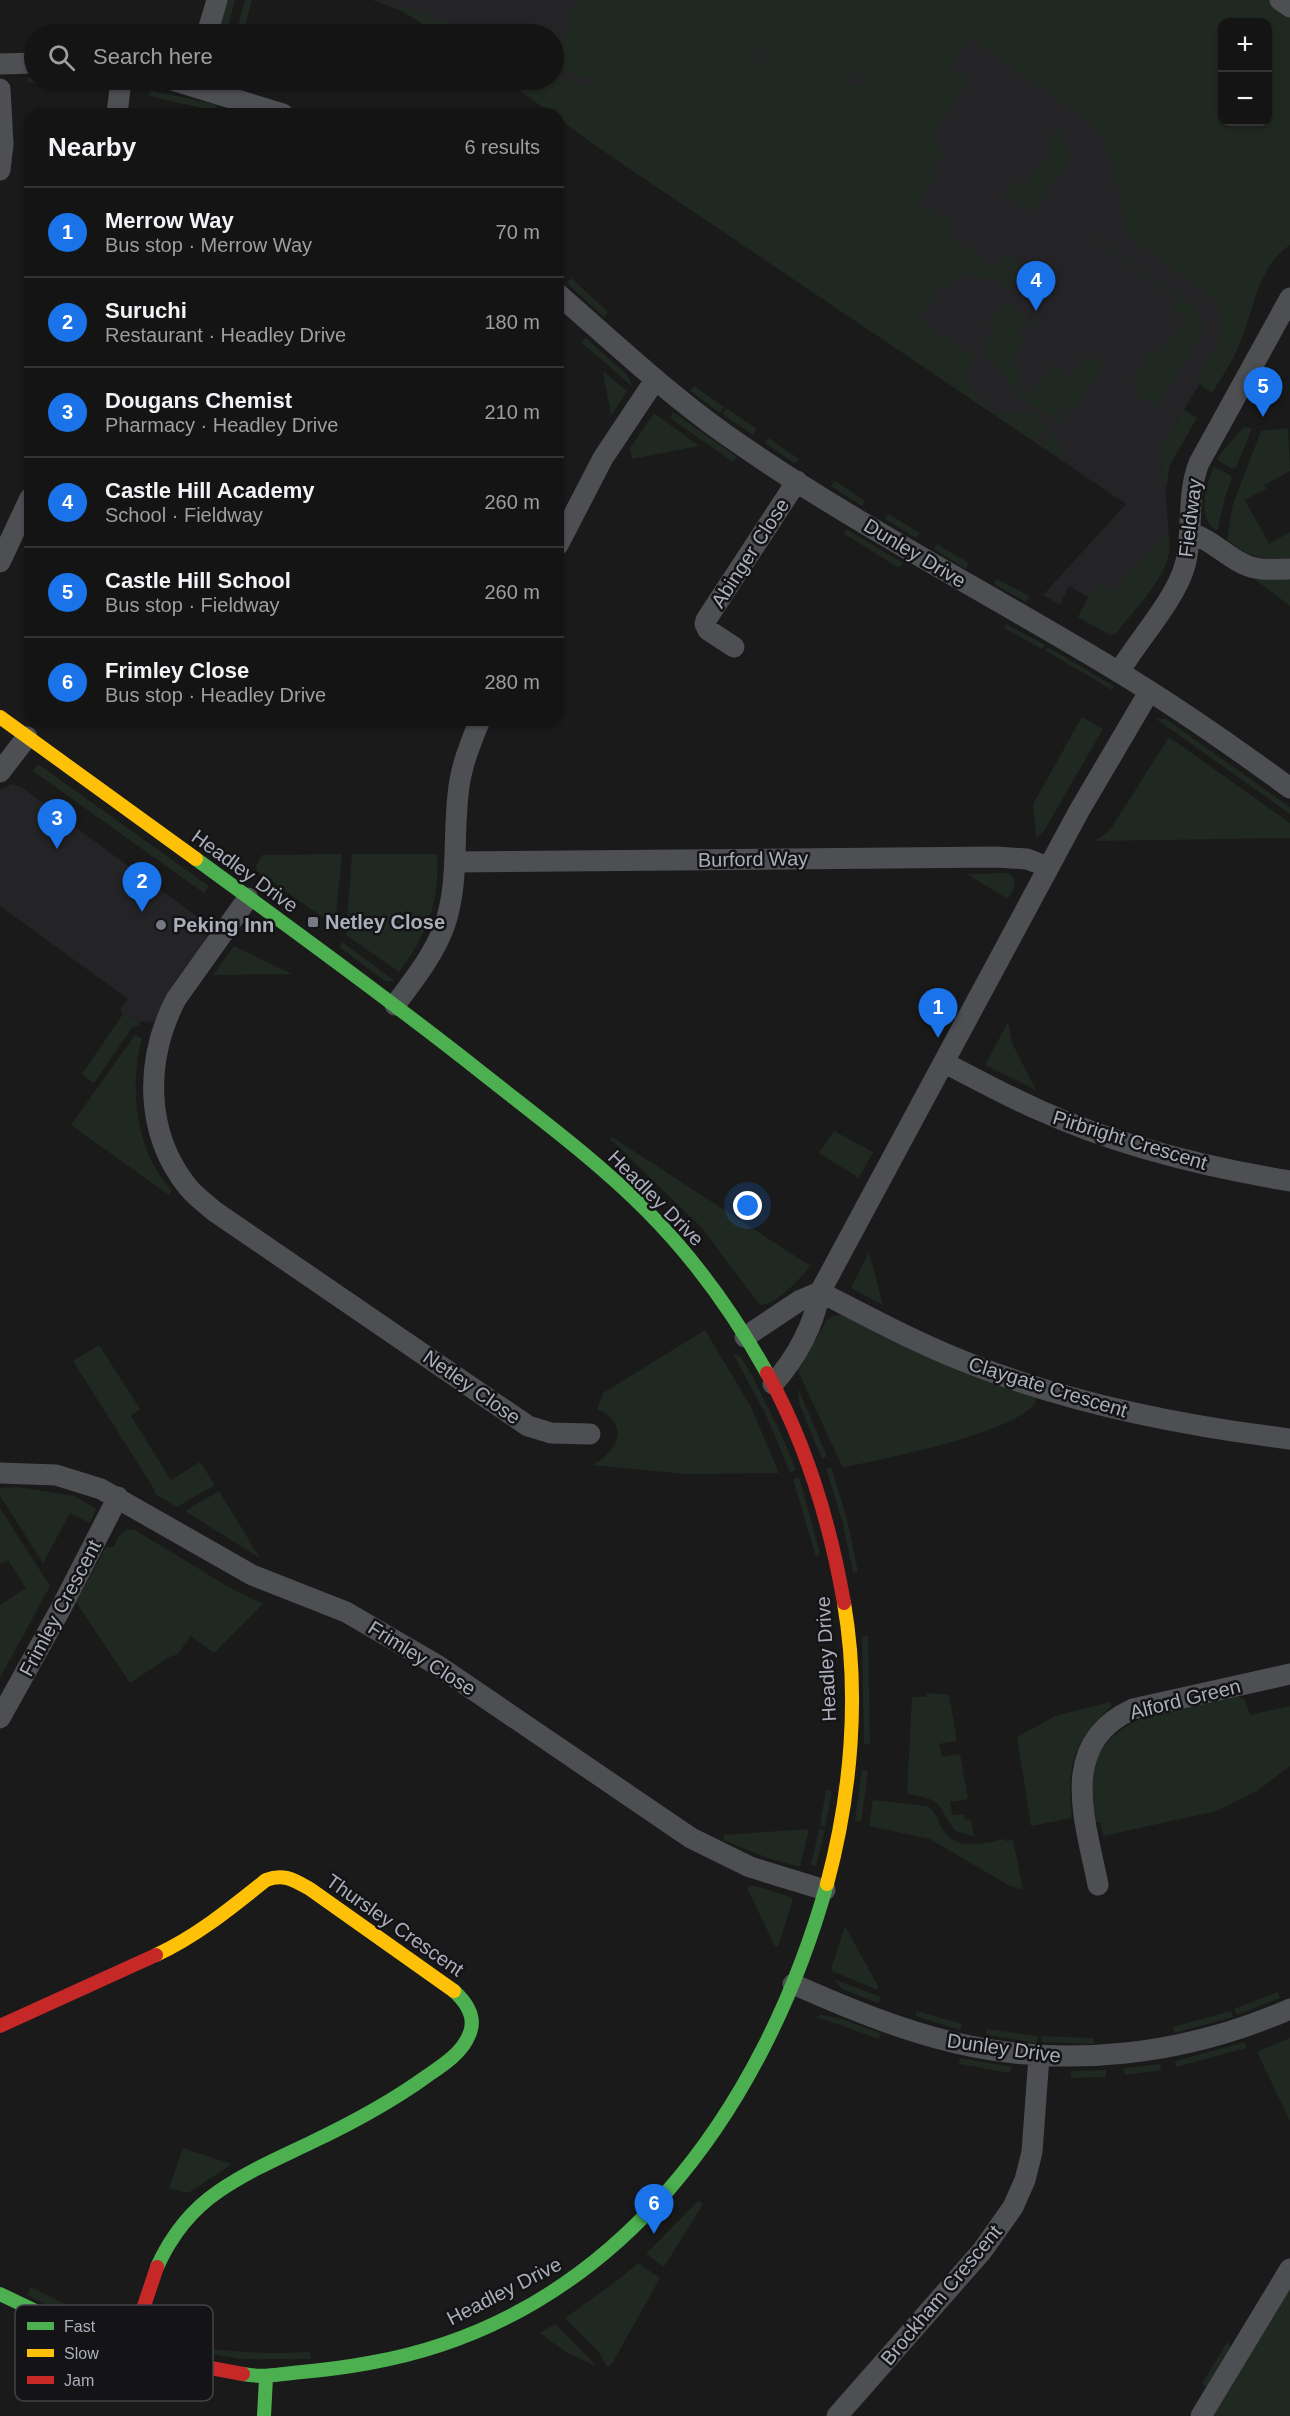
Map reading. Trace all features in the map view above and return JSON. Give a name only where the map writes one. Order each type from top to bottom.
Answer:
[{"type":"street","points":[[210,24],[217,0]]},
{"type":"street","points":[[1280,0],[1290,7]]},
{"type":"street","points":[[0,64],[24,63]]},
{"type":"street","points":[[0,89],[3,144],[0,170]]},
{"type":"street","points":[[118,108],[120,90]]},
{"type":"street","points":[[216,90],[266,108]]},
{"type":"street","name":"Fieldway","points":[[1119,672],[1179,581],[1185,563],[1190,533],[1191,492],[1199,463],[1290,298]]},
{"type":"street","name":"Dunley Drive","points":[[564,299],[655,380],[716,427],[797,481],[950,575],[1119,672],[1290,788]]},
{"type":"street","points":[[564,533],[603,458],[655,380]]},
{"type":"street","name":"Abinger Close","points":[[734,647],[708,630],[706,620],[797,481]]},
{"type":"street","points":[[0,562],[24,511]]},
{"type":"street","points":[[1190,533],[1202,536],[1249,566],[1260,569],[1290,568]]},
{"type":"street","points":[[773,1384],[790,1365],[803,1342],[815,1317],[820,1292],[945,1063],[1048,867],[1149,692]]},
{"type":"street","name":"Headley Drive","points":[[0,717],[395,1005],[560,1135],[637,1202],[694,1264],[745,1337],[773,1384],[802,1448],[826,1516],[835,1551],[848,1639],[850,1696],[847,1775],[838,1835],[811,1937],[756,2068],[710,2138],[682,2174],[642,2219],[586,2270],[551,2294],[518,2311],[424,2351],[372,2365],[297,2372],[266,2378],[213,2369]]},
{"type":"street","points":[[395,1005],[427,960],[441,933],[450,900],[455,862],[458,792],[466,758],[478,726]]},
{"type":"street","points":[[0,772],[27,737]]},
{"type":"street","name":"Burford Way","points":[[455,862],[996,857],[1027,859],[1048,867]]},
{"type":"street","name":"Netley Close","points":[[248,898],[176,999],[168,1014],[157,1048],[153,1086],[157,1123],[168,1154],[179,1175],[189,1188],[214,1211],[528,1426],[551,1433],[590,1434]]},
{"type":"street","name":"Pirbright Crescent","points":[[945,1063],[1040,1111],[1106,1136],[1182,1159],[1290,1181]]},
{"type":"street","points":[[745,1337],[799,1301],[820,1292]]},
{"type":"street","name":"Claygate Crescent","points":[[820,1292],[948,1355],[1020,1381],[1123,1410],[1196,1425],[1290,1439]]},
{"type":"street","name":"Frimley Close","points":[[0,1473],[42,1473],[72,1478],[118,1497],[236,1567],[266,1581],[324,1602],[393,1637],[706,1848],[764,1873],[825,1890]]},
{"type":"street","name":"Frimley Crescent","points":[[0,1718],[60,1610],[118,1497]]},
{"type":"street","name":"Alford Green","points":[[1098,1885],[1080,1782],[1085,1759],[1097,1738],[1114,1720],[1133,1709],[1290,1674]]},
{"type":"street","name":"Thursley Crescent","points":[[0,2026],[180,1944],[209,1925],[261,1883],[277,1876],[296,1880],[310,1889],[454,1991],[467,2003],[471,2011],[471,2032],[461,2047],[419,2084],[387,2104],[240,2178],[210,2198],[187,2219],[170,2241],[158,2263],[142,2305]]},
{"type":"street","name":"Dunley Drive","points":[[793,1984],[930,2036],[983,2048],[1039,2056],[1104,2055],[1162,2048],[1223,2034],[1290,2009]]},
{"type":"street","name":"Brockham Crescent","points":[[837,2416],[982,2252],[1013,2207],[1025,2180],[1032,2152],[1039,2056]]},
{"type":"street","points":[[1202,2416],[1290,2269]]},
{"type":"street","name":"Headley Drive","points":[[0,2294],[20,2305]]},
{"type":"street","points":[[264,2416],[266,2378]]},
{"type":"shaded area","points":[[226,0],[235,0],[229,24],[219,24]]},
{"type":"shaded area","points":[[245,0],[252,0],[246,24],[239,24]]},
{"type":"shaded area","points":[[372,0],[1246,0],[1226,18],[1218,18],[1218,126],[1272,126],[1272,107],[1290,41],[1237,323],[1160,449],[1165,480],[1169,541],[1089,624],[1078,617],[1088,597],[1069,586],[1060,605],[1043,595],[1126,504],[599,148],[564,122],[564,108],[544,108],[518,90],[564,90],[564,24],[423,24],[400,10]]},
{"type":"shaded area","points":[[577,0],[1269,0],[1290,18],[1290,245],[1270,265],[1263,278],[1238,348],[1212,393],[1195,381],[1213,352],[1221,331],[1220,310],[1215,299],[1127,236],[1118,188],[1103,139],[1097,128],[970,37],[950,66],[970,80],[930,138],[946,154],[930,172],[935,178],[919,203],[943,220],[948,213],[955,218],[947,233],[994,266],[1004,254],[1025,269],[1009,291],[987,275],[982,282],[964,270],[949,290],[941,286],[919,319],[975,358],[997,329],[989,324],[1005,301],[1035,323],[1033,327],[1024,321],[1016,332],[1025,339],[1009,362],[1022,374],[1016,384],[1031,394],[1052,365],[1070,378],[1087,355],[1103,364],[1071,413],[1060,406],[1056,412],[1066,419],[1064,423],[1028,403],[1015,391],[998,366],[980,353],[965,373],[975,394],[989,408],[1007,413],[1030,411],[1047,425],[1037,440],[1045,445],[1055,432],[1065,462],[599,148],[564,122],[564,108],[544,108],[518,90],[564,90],[564,80],[593,86],[596,80],[564,72],[564,42]],"holes":[[[755,48],[767,51],[764,65],[752,62]],[[851,70],[863,73],[860,86],[848,83]]]},
{"type":"shaded area","points":[[388,5],[409,9],[452,24],[423,24]]},
{"type":"shaded area","points":[[150,90],[217,105],[216,108],[202,108],[149,96]]},
{"type":"shaded area","points":[[1056,130],[1064,135],[1070,159],[1032,212],[1012,198],[1009,200],[1003,196],[1014,180],[1025,187],[1051,150],[1045,146]]},
{"type":"shaded area","points":[[1091,234],[1194,307],[1202,317],[1204,331],[1156,406],[1136,393],[1133,375],[1152,350],[1158,354],[1163,347],[1165,348],[1186,318],[1169,306],[1175,297],[1090,236]]},
{"type":"shaded area","points":[[571,278],[608,312],[604,317],[567,283]]},
{"type":"shaded area","points":[[586,338],[626,374],[634,388],[581,342]]},
{"type":"shaded area","points":[[603,371],[627,391],[611,416]]},
{"type":"shaded area","points":[[694,386],[724,407],[720,413],[690,391]]},
{"type":"shaded area","points":[[726,408],[757,429],[753,435],[722,414]]},
{"type":"shaded area","points":[[1184,410],[1197,418],[1170,465],[1166,490],[1160,449]]},
{"type":"shaded area","points":[[673,412],[737,457],[733,462],[670,418]]},
{"type":"shaded area","points":[[654,413],[699,446],[632,459],[630,448]]},
{"type":"shaded area","points":[[1244,427],[1252,428],[1236,468],[1233,469],[1217,460]]},
{"type":"shaded area","points":[[1288,428],[1290,471],[1264,485],[1266,489],[1245,500],[1269,544],[1290,532],[1290,558],[1256,556],[1243,551],[1227,540],[1233,504],[1261,431]]},
{"type":"shaded area","points":[[768,438],[799,459],[795,464],[765,443]]},
{"type":"shaded area","points":[[1214,467],[1232,478],[1216,530],[1206,517],[1204,509],[1208,482]]},
{"type":"shaded area","points":[[834,480],[865,501],[862,506],[831,486]]},
{"type":"shaded area","points":[[888,514],[920,533],[916,538],[885,519]]},
{"type":"shaded area","points":[[846,529],[903,563],[899,568],[843,533]]},
{"type":"shaded area","points":[[1168,534],[1169,552],[1155,585],[1115,634],[1110,635],[1078,617],[1098,581],[1111,593]]},
{"type":"shaded area","points":[[937,544],[969,563],[966,569],[934,549]]},
{"type":"shaded area","points":[[1253,578],[1290,580],[1290,606]]},
{"type":"shaded area","points":[[997,579],[1029,596],[1026,602],[994,584]]},
{"type":"shaded area","points":[[1006,624],[1045,645],[1042,649],[1004,628]]},
{"type":"shaded area","points":[[1048,647],[1114,686],[1112,690],[1046,651]]},
{"type":"shaded area","points":[[1082,717],[1103,729],[1044,831],[1036,838],[1033,804]]},
{"type":"shaded area","points":[[1156,719],[1166,719],[1290,807],[1290,814]]},
{"type":"shaded area","points":[[1169,737],[1290,823],[1290,838],[1095,841],[1110,830]]},
{"type":"shaded area","points":[[38,764],[209,886],[204,893],[33,771]]},
{"type":"shaded area","points":[[11,784],[21,787],[207,924],[205,941],[173,984],[154,1022],[140,1021],[123,1014],[120,1010],[128,999],[0,906],[0,790]]},
{"type":"shaded area","points":[[342,854],[335,926],[257,871],[256,866],[262,855]]},
{"type":"shaded area","points":[[352,854],[437,854],[436,887],[430,917],[417,944],[399,972],[346,935]]},
{"type":"shaded area","points":[[1005,873],[1015,879],[1014,888],[1008,899],[967,874]]},
{"type":"shaded area","points":[[342,942],[395,981],[385,981],[339,947]]},
{"type":"shaded area","points":[[234,946],[292,974],[293,974],[213,975]]},
{"type":"shaded area","points":[[123,1014],[140,1021],[139,1025],[132,1028],[94,1083],[82,1074]]},
{"type":"shaded area","points":[[1008,1022],[1012,1043],[1036,1090],[985,1065]]},
{"type":"shaded area","points":[[135,1035],[142,1038],[136,1077],[138,1118],[150,1157],[172,1190],[169,1195],[71,1125]]},
{"type":"shaded area","points":[[834,1131],[873,1152],[859,1178],[819,1153]]},
{"type":"shaded area","points":[[612,1137],[810,1267],[780,1296],[760,1305],[701,1227],[610,1139]]},
{"type":"shaded area","points":[[869,1252],[883,1305],[851,1288]]},
{"type":"shaded area","points":[[842,1315],[1035,1397],[1035,1403],[1022,1414],[1002,1425],[976,1434],[916,1451],[842,1466],[798,1371],[826,1321],[833,1316]]},
{"type":"shaded area","points":[[705,1330],[751,1407],[779,1473],[685,1474],[592,1465],[609,1452],[617,1437],[614,1422],[597,1409],[603,1393]]},
{"type":"shaded area","points":[[99,1345],[140,1409],[131,1416],[171,1480],[200,1462],[215,1485],[177,1507],[155,1494],[73,1361]]},
{"type":"shaded area","points":[[733,1354],[741,1357],[753,1377],[796,1470],[790,1472],[766,1415]]},
{"type":"shaded area","points":[[798,1388],[827,1456],[822,1459],[799,1403]]},
{"type":"shaded area","points":[[831,1467],[847,1519],[858,1572],[853,1573],[842,1520],[826,1469]]},
{"type":"shaded area","points":[[799,1477],[820,1553],[816,1557],[793,1479]]},
{"type":"shaded area","points":[[18,1487],[75,1496],[96,1509],[90,1523],[70,1513],[43,1563],[0,1496],[0,1488]]},
{"type":"shaded area","points":[[219,1491],[260,1558],[185,1511]]},
{"type":"shaded area","points":[[0,1508],[50,1586],[0,1678],[0,1605],[26,1588],[8,1560],[0,1564]]},
{"type":"shaded area","points":[[127,1529],[135,1530],[227,1586],[263,1604],[214,1653],[191,1636],[177,1655],[171,1656],[130,1683],[76,1602],[106,1547],[114,1547],[118,1537]]},
{"type":"shaded area","points":[[862,1636],[868,1636],[870,1744],[864,1744]]},
{"type":"shaded area","points":[[927,1693],[949,1695],[957,1741],[939,1744],[942,1757],[960,1754],[968,1799],[950,1802],[952,1815],[964,1814],[965,1820],[971,1819],[974,1837],[956,1831],[935,1802],[907,1794],[912,1697],[927,1697]]},
{"type":"shaded area","points":[[1238,1696],[1245,1700],[1250,1715],[1290,1706],[1290,1766],[1257,1791],[1217,1811],[1103,1836],[1100,1822],[1093,1823],[1090,1796],[1094,1768],[1104,1746],[1120,1731],[1140,1719],[1163,1711]]},
{"type":"shaded area","points":[[1110,1702],[1112,1706],[1088,1731],[1075,1756],[1070,1784],[1072,1818],[1031,1826],[1017,1737],[1055,1716]]},
{"type":"shaded area","points":[[862,1770],[868,1771],[861,1822],[855,1821]]},
{"type":"shaded area","points":[[826,1790],[832,1791],[825,1827],[820,1826]]},
{"type":"shaded area","points":[[873,1800],[927,1806],[935,1814],[949,1837],[963,1844],[1013,1840],[1023,1890],[1008,1885],[930,1839],[869,1826]]},
{"type":"shaded area","points":[[809,1829],[800,1867],[768,1858],[723,1840],[724,1835]]},
{"type":"shaded area","points":[[819,1829],[825,1830],[816,1866],[811,1865]]},
{"type":"shaded area","points":[[752,1885],[791,1897],[793,1900],[778,1946],[775,1946],[747,1888]]},
{"type":"shaded area","points":[[845,1926],[878,1986],[878,1990],[831,1969]]},
{"type":"shaded area","points":[[834,1979],[881,1997],[878,2003],[842,1989]]},
{"type":"shaded area","points":[[1278,1992],[1280,1998],[1237,2015],[1234,2009]]},
{"type":"shaded area","points":[[917,2011],[962,2024],[960,2030],[915,2016]]},
{"type":"shaded area","points":[[1231,2011],[1233,2017],[1174,2033],[1173,2027]]},
{"type":"shaded area","points":[[821,2015],[839,2018],[881,2033],[879,2039],[817,2017]]},
{"type":"shaded area","points":[[987,2029],[1038,2036],[1037,2043],[986,2035]]},
{"type":"shaded area","points":[[1042,2036],[1094,2038],[1094,2044],[1042,2042]]},
{"type":"shaded area","points":[[1290,2038],[1290,2121],[1257,2052]]},
{"type":"shaded area","points":[[1245,2042],[1246,2048],[1176,2067],[1175,2061]]},
{"type":"shaded area","points":[[960,2058],[1012,2067],[1010,2073],[959,2064]]},
{"type":"shaded area","points":[[1160,2064],[1161,2070],[1125,2075],[1124,2068]]},
{"type":"shaded area","points":[[1106,2070],[1106,2077],[1071,2078],[1071,2071]]},
{"type":"shaded area","points":[[183,2148],[232,2164],[188,2193],[169,2188]]},
{"type":"shaded area","points":[[698,2201],[703,2204],[664,2267],[646,2254]]},
{"type":"shaded area","points":[[638,2263],[660,2278],[612,2364],[607,2367],[598,2351],[565,2318]]},
{"type":"shaded area","points":[[1290,2286],[1290,2416],[1212,2416]]},
{"type":"shaded area","points":[[31,2287],[67,2305],[47,2305],[27,2295]]},
{"type":"shaded area","points":[[555,2324],[595,2366],[566,2352],[540,2333]]},
{"type":"shaded area","points":[[1227,2342],[1231,2346],[1206,2387],[1202,2384]]},
{"type":"shaded area","points":[[213,2348],[271,2353],[310,2352],[311,2359],[240,2359],[213,2354]]},
{"type":"traffic: fast","points":[[196,859],[404,1012],[583,1153],[626,1190],[664,1228],[697,1267],[741,1329],[767,1373]]},
{"type":"traffic: fast","points":[[243,2374],[272,2375],[352,2366],[457,2339],[535,2302],[605,2252],[666,2192],[719,2124],[763,2049],[799,1968],[827,1884]]},
{"type":"traffic: fast","points":[[157,2267],[183,2224],[209,2198],[253,2171],[371,2112],[413,2086],[451,2058],[466,2041],[472,2023],[467,2006],[454,1991]]},
{"type":"traffic: fast","points":[[0,2294],[23,2305]]},
{"type":"traffic: fast","points":[[264,2416],[266,2378]]},
{"type":"traffic: slow","points":[[0,717],[196,859]]},
{"type":"traffic: slow","points":[[827,1884],[842,1815],[850,1745],[851,1673],[844,1603]]},
{"type":"traffic: slow","points":[[156,1955],[200,1930],[266,1880],[284,1877],[310,1889],[454,1991]]},
{"type":"traffic: jam","points":[[767,1373],[794,1428],[815,1485],[832,1543],[844,1603]]},
{"type":"traffic: jam","points":[[0,2026],[156,1955]]},
{"type":"traffic: jam","points":[[144,2305],[157,2267]]},
{"type":"traffic: jam","points":[[213,2368],[243,2374]]},
{"type":"place","name":"Castle Hill Academy","points":[[1036,311]]},
{"type":"place","name":"Castle Hill School","points":[[1263,417]]},
{"type":"place","name":"Dougans Chemist","points":[[57,849]]},
{"type":"place","name":"Suruchi","points":[[142,912]]},
{"type":"place","name":"Netley Close","points":[[313,922]]},
{"type":"place","name":"Peking Inn","points":[[161,925]]},
{"type":"place","name":"Merrow Way","points":[[938,1038]]},
{"type":"place","name":"Frimley Close","points":[[654,2234]]}]
